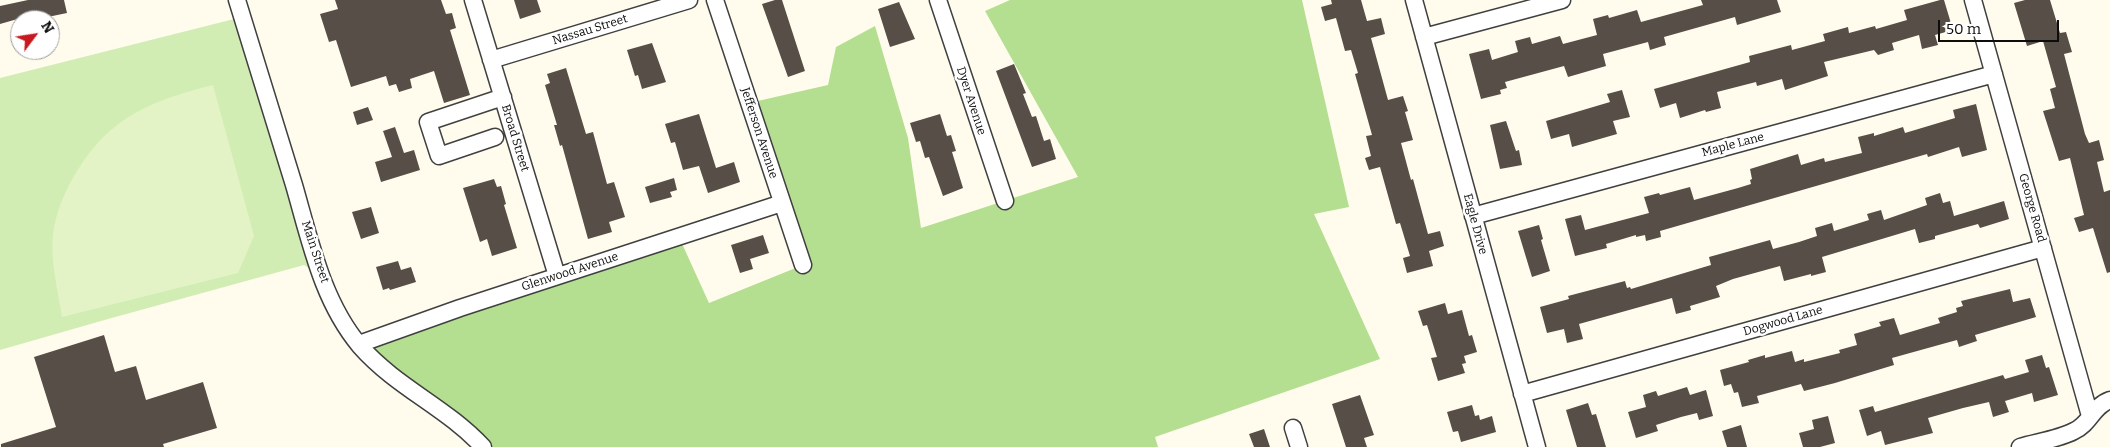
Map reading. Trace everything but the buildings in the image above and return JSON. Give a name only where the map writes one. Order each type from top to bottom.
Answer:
[{"type":"street","name":"Main Street","points":[[237,0],[321,276],[342,320],[359,344],[400,384],[452,419],[483,447]]},
{"type":"street","name":"Broad Street","points":[[473,0],[557,276]]},
{"type":"street","name":"Nassau Street","points":[[491,60],[689,0]]},
{"type":"street","name":"Jefferson Avenue","points":[[715,0],[803,265]]},
{"type":"street","name":"Dyer Avenue","points":[[938,0],[1005,201]]},
{"type":"street","name":"Eagle Drive","points":[[1414,0],[1537,447]]},
{"type":"street","points":[[1424,37],[1562,0]]},
{"type":"street","name":"George Road","points":[[1973,0],[2090,416]]},
{"type":"street","name":"Maple Lane","points":[[1473,216],[1994,74]]},
{"type":"street","points":[[495,137],[439,156],[428,122],[503,97]]},
{"type":"street","name":"Glenwood Avenue","points":[[359,344],[557,276],[782,203]]},
{"type":"street","name":"Dogwood Lane","points":[[1522,394],[2043,248]]},
{"type":"street","points":[[2020,447],[2074,431],[2084,424],[2098,406],[2110,400]]},
{"type":"street","points":[[1293,428],[1299,447]]},
{"type":"green space","points":[[1010,0],[1302,0],[1349,207],[1314,214],[1380,359],[1155,437],[1158,447],[483,447],[359,344],[679,237],[709,303],[803,265],[749,103],[828,85],[836,47],[875,26],[908,138],[921,228],[1078,177],[985,11]]},
{"type":"green space","points":[[242,17],[321,276],[304,265],[0,350],[0,78]]},
{"type":"green space","points":[[213,85],[254,236],[238,273],[62,317],[53,265],[53,234],[62,201],[77,171],[104,136],[135,113],[172,97]]}]
